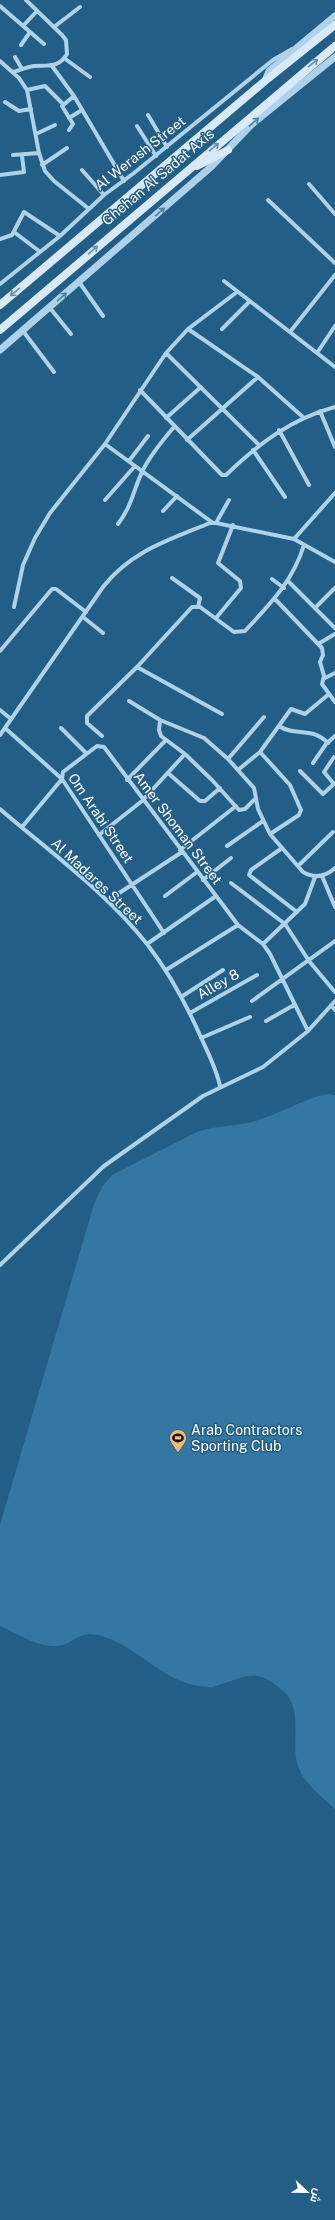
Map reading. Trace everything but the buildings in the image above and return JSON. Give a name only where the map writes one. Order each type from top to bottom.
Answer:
[{"type":"main road","name":"Ghehan Al Sadat Axis","points":[[0,305],[265,81],[335,25]]},
{"type":"main road","name":"Ghehan Al Sadat Axis","points":[[0,330],[183,173],[335,46]]},
{"type":"main road","points":[[183,173],[228,150]]},
{"type":"street","points":[[13,72],[33,66],[52,66],[58,64],[64,58],[67,47],[66,40],[26,0]]},
{"type":"street","points":[[0,6],[44,44]]},
{"type":"street","points":[[54,27],[80,7]]},
{"type":"street","points":[[22,26],[38,11]]},
{"type":"street","points":[[265,81],[269,71],[335,16]]},
{"type":"street","points":[[21,44],[30,32]]},
{"type":"street","name":"Al Werash Street","points":[[0,284],[39,251],[60,236],[104,195],[156,156],[273,60],[298,47]]},
{"type":"street","points":[[15,57],[22,70]]},
{"type":"street","points":[[0,350],[50,308],[228,150],[250,125],[335,57]]},
{"type":"street","points":[[64,58],[90,77]]},
{"type":"street","points":[[0,61],[13,72],[27,90],[42,165],[54,181],[89,209]]},
{"type":"street","points":[[52,66],[74,96],[124,180]]},
{"type":"street","points":[[27,90],[44,86],[63,104],[62,108],[73,124],[69,130]]},
{"type":"street","points":[[63,104],[74,96]]},
{"type":"street","points":[[5,102],[19,111],[31,109]]},
{"type":"street","points":[[69,118],[82,110]]},
{"type":"street","points":[[148,115],[167,147]]},
{"type":"street","points":[[36,134],[55,125]]},
{"type":"street","points":[[137,126],[156,156]]},
{"type":"street","points":[[42,165],[67,148]]},
{"type":"street","points":[[13,155],[22,156],[39,153]]},
{"type":"street","points":[[0,175],[23,173],[22,156]]},
{"type":"street","points":[[82,170],[104,195]]},
{"type":"street","points":[[309,184],[335,214]]},
{"type":"street","points":[[268,200],[335,263]]},
{"type":"street","points":[[0,239],[10,236],[14,232],[23,213],[26,212],[60,236]]},
{"type":"street","points":[[14,232],[39,251]]},
{"type":"street","points":[[290,332],[335,275]]},
{"type":"street","points":[[224,281],[249,302],[335,367]]},
{"type":"street","points":[[79,282],[102,316]]},
{"type":"street","points":[[14,607],[23,565],[35,538],[50,513],[105,444],[166,353],[188,329],[237,292]]},
{"type":"street","points":[[222,328],[249,302]]},
{"type":"street","points":[[50,308],[71,334]]},
{"type":"street","points":[[317,353],[335,326]]},
{"type":"street","points":[[188,329],[258,377],[304,418]]},
{"type":"street","points":[[23,331],[54,372]]},
{"type":"street","points":[[166,353],[259,445]]},
{"type":"street","points":[[187,440],[258,377]]},
{"type":"street","points":[[166,418],[202,387]]},
{"type":"street","points":[[140,390],[174,427],[222,475],[226,475],[253,450],[279,430],[320,411],[335,407]]},
{"type":"street","points":[[320,411],[335,447]]},
{"type":"street","points":[[118,524],[131,503],[142,471],[162,440],[174,427]]},
{"type":"street","points":[[279,430],[310,485]]},
{"type":"street","points":[[129,461],[148,436]]},
{"type":"street","points":[[105,444],[215,523]]},
{"type":"street","points":[[253,450],[285,496]]},
{"type":"street","points":[[105,500],[135,466]]},
{"type":"street","points":[[164,511],[176,496]]},
{"type":"street","points":[[294,539],[334,497]]},
{"type":"street","points":[[215,523],[229,500]]},
{"type":"street","points":[[0,734],[111,576],[131,559],[154,546],[215,523],[233,525],[294,539],[335,562]]},
{"type":"street","points":[[216,618],[242,588],[240,582],[218,564],[233,525]]},
{"type":"street","points":[[102,736],[87,723],[87,716],[138,667],[192,608],[198,607],[216,618],[234,632],[240,633],[245,631],[284,588],[299,560],[304,545]]},
{"type":"street","points":[[172,578],[200,598],[198,607]]},
{"type":"street","points":[[272,579],[284,588]]},
{"type":"street","points":[[288,582],[335,628]]},
{"type":"street","points":[[315,608],[335,588]]},
{"type":"street","points":[[0,651],[49,590],[56,589],[86,612]]},
{"type":"street","points":[[275,599],[323,651],[320,662],[324,672],[322,684],[335,702]]},
{"type":"street","points":[[82,618],[103,633]]},
{"type":"street","points":[[318,644],[335,634]]},
{"type":"street","points":[[138,667],[222,714]]},
{"type":"street","points":[[323,679],[335,673]]},
{"type":"street","points":[[238,770],[260,752],[291,709],[305,714],[329,694]]},
{"type":"street","points":[[129,701],[160,720],[204,738],[228,759],[254,788],[263,821],[270,834],[298,866],[309,875],[315,877],[322,876],[335,868]]},
{"type":"street","points":[[0,710],[11,719]]},
{"type":"street","points":[[228,759],[264,717]]},
{"type":"street","points":[[160,720],[159,730],[165,741],[185,754],[242,811],[256,798]]},
{"type":"street","points":[[279,726],[287,730],[314,733],[328,742]]},
{"type":"street","name":"Om Arabi Street","points":[[5,728],[62,778],[164,933]]},
{"type":"street","points":[[22,827],[62,778],[63,772],[86,753],[61,728]]},
{"type":"street","points":[[313,763],[328,742],[335,736]]},
{"type":"street","points":[[127,780],[165,741]]},
{"type":"street","name":"Amer Shoman Street","points":[[86,753],[100,745],[238,925],[263,944]]},
{"type":"street","points":[[260,752],[290,785],[301,810],[299,815],[270,834]]},
{"type":"street","points":[[99,835],[142,801],[185,754]]},
{"type":"street","points":[[300,771],[323,794],[335,784],[324,772],[334,757]]},
{"type":"street","points":[[168,773],[200,801],[205,801],[220,788]]},
{"type":"street","points":[[107,901],[181,851],[236,806]]},
{"type":"street","name":"Al Madares Street","points":[[0,809],[107,901],[147,944],[166,970],[190,1013],[215,1067],[220,1086]]},
{"type":"street","points":[[227,846],[263,821]]},
{"type":"street","points":[[298,866],[333,832]]},
{"type":"street","points":[[282,848],[251,870],[249,875],[297,912]]},
{"type":"street","points":[[203,880],[231,858]]},
{"type":"street","points":[[165,896],[197,872]]},
{"type":"street","points":[[322,876],[335,907]]},
{"type":"street","points":[[308,1032],[270,954],[263,944],[297,912],[308,897],[315,877]]},
{"type":"street","points":[[231,883],[285,924],[310,961],[335,992]]},
{"type":"street","points":[[147,944],[216,896]]},
{"type":"street","points":[[166,970],[238,925]]},
{"type":"street","points":[[252,1001],[310,961],[335,941]]},
{"type":"street","points":[[181,997],[223,970]]},
{"type":"street","name":"Alley 8","points":[[190,1013],[257,975]]},
{"type":"street","points":[[0,1264],[104,1166],[164,1123],[220,1086],[263,1066],[308,1032],[335,1001]]},
{"type":"street","points":[[266,1022],[294,1005]]},
{"type":"street","points":[[331,1005],[335,1010]]},
{"type":"street","points":[[201,1038],[250,1017]]},
{"type":"shaded area","name":"Arab Contractors Sporting Club","points":[[327,1094],[335,1095],[335,1809],[310,1786],[302,1775],[296,1759],[296,1728],[293,1707],[290,1699],[283,1691],[268,1680],[262,1677],[250,1676],[212,1687],[192,1685],[166,1674],[131,1650],[105,1637],[88,1634],[78,1637],[64,1645],[50,1646],[43,1645],[20,1636],[0,1626],[0,1525],[94,1204],[102,1187],[112,1175],[197,1132],[211,1128],[255,1121]]},
{"type":"place","name":"Arab Contractors Sporting Club","points":[[178,1453]]}]
